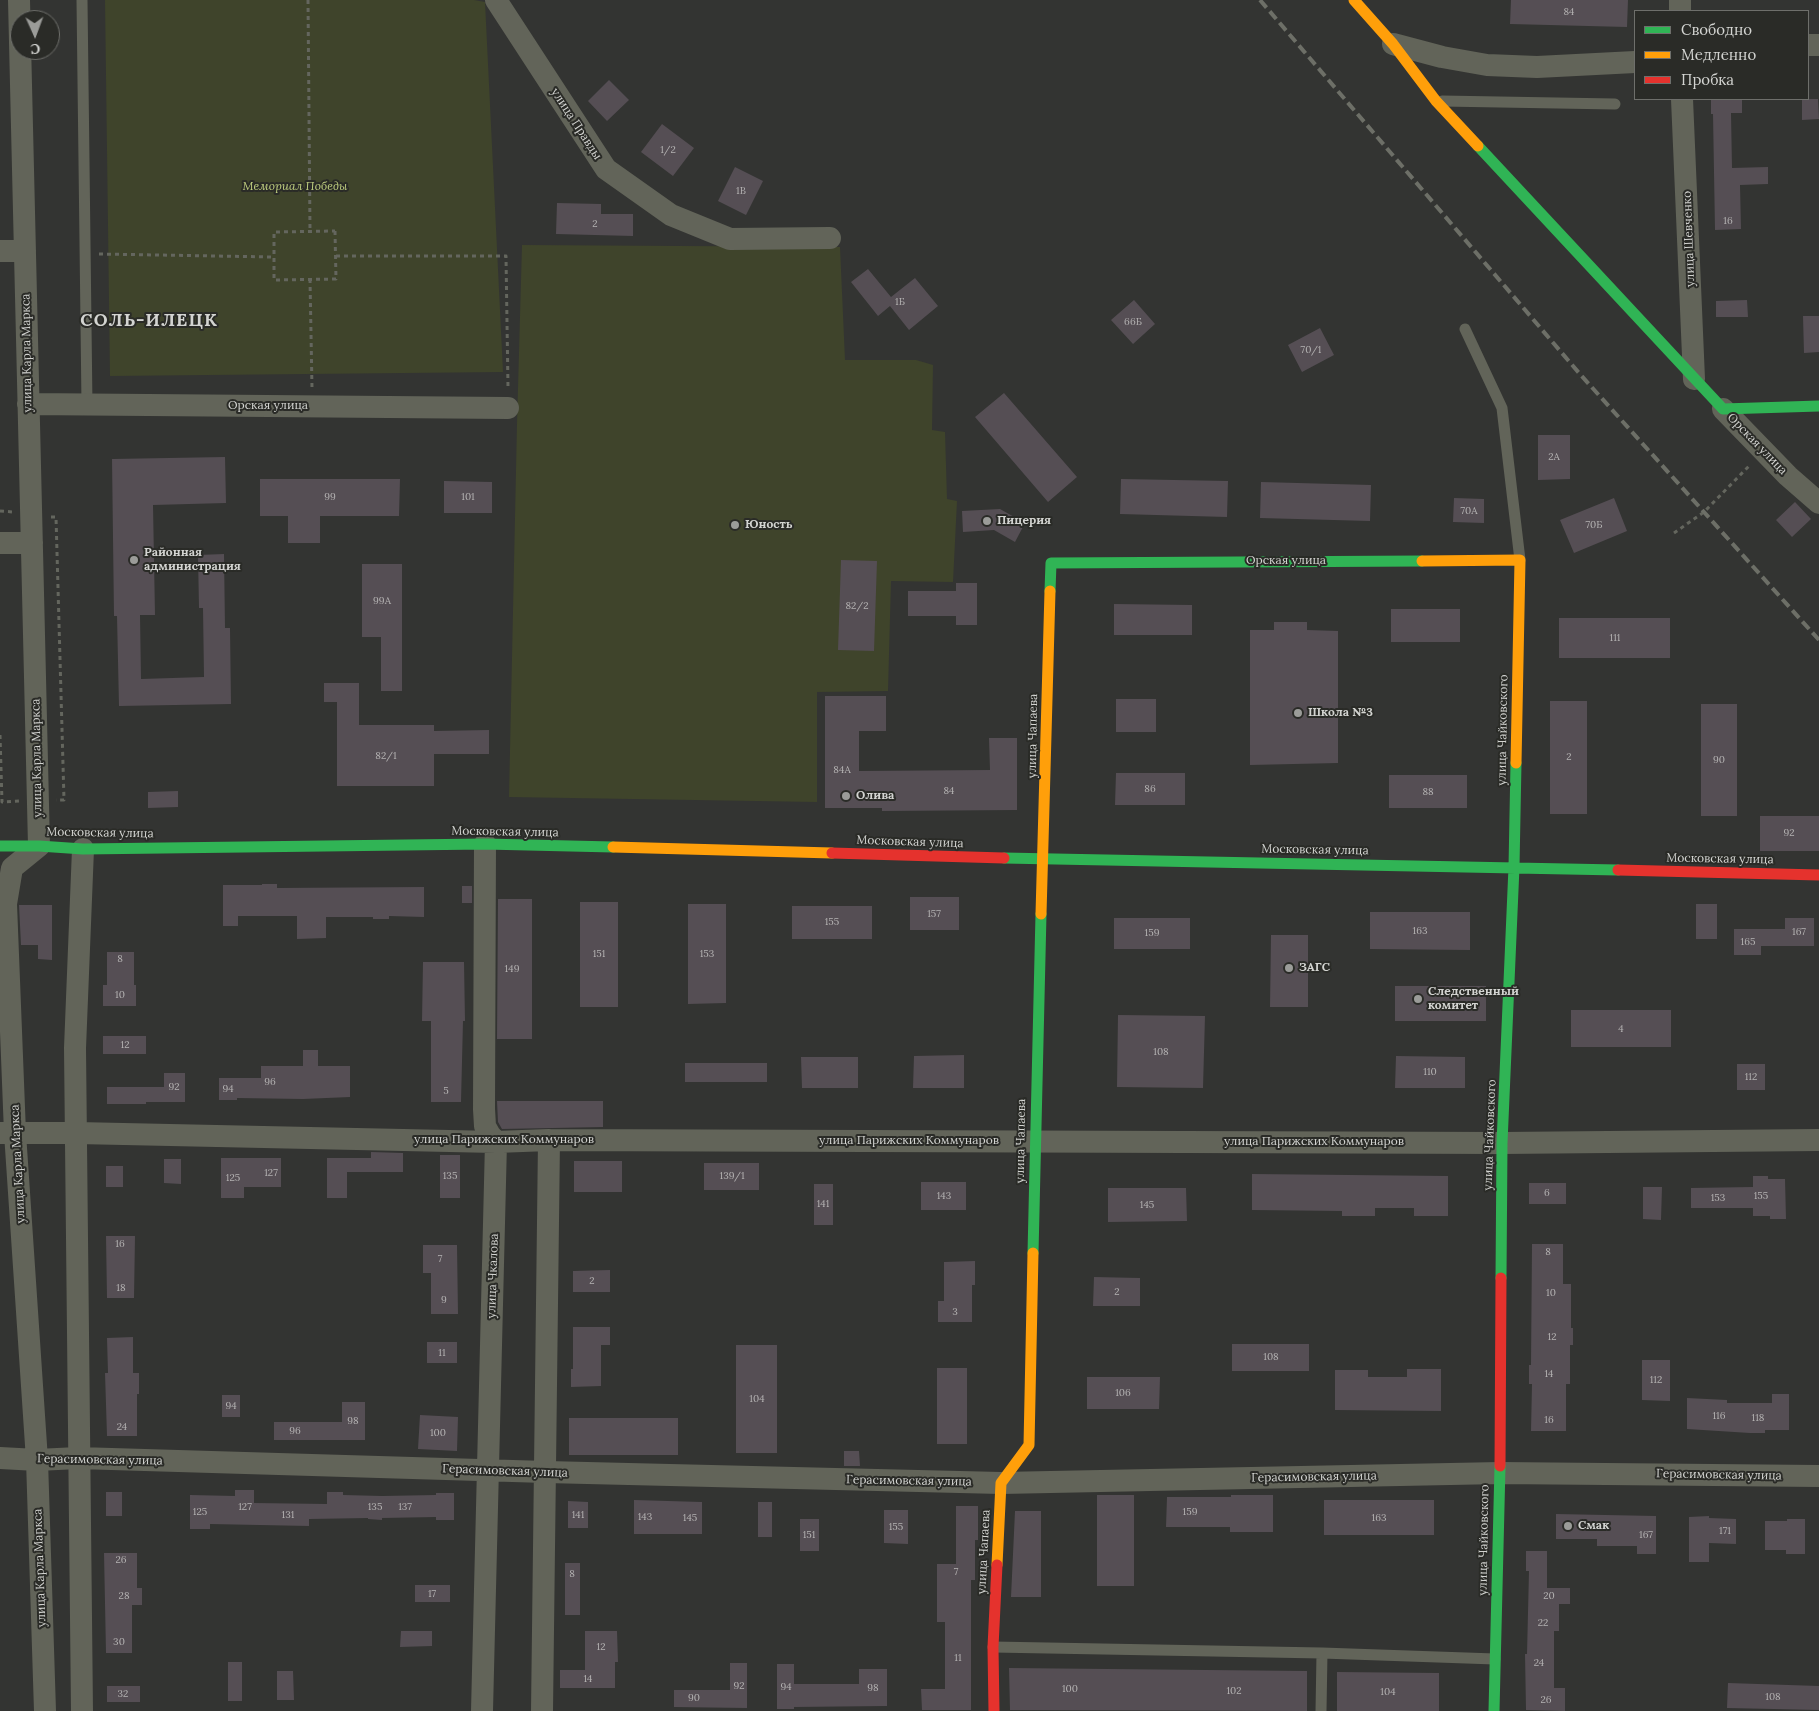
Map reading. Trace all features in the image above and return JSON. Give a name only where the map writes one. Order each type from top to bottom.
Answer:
[{"type":"street","name":"улица Карла Маркса","points":[[19,0],[39,846],[12,868],[6,904],[8,1133],[37,1460],[45,1711]]},
{"type":"street","name":"улица Правды","points":[[496,0],[606,169],[671,215],[730,239],[830,238]]},
{"type":"street","points":[[1354,0],[1393,44],[1436,101],[1723,408]]},
{"type":"street","points":[[1393,44],[1442,57],[1487,65],[1537,67],[1634,62]]},
{"type":"street","name":"улица Шевченко","points":[[1682,100],[1694,379]]},
{"type":"street","points":[[0,251],[25,250]]},
{"type":"street","name":"Орская улица","points":[[28,404],[508,408]]},
{"type":"street","name":"Орская улица","points":[[1723,408],[1819,406]]},
{"type":"street","name":"Орская улица","points":[[1723,408],[1788,476],[1819,503]]},
{"type":"street","points":[[0,543],[32,543]]},
{"type":"street","name":"Орская улица","points":[[1051,563],[1520,560]]},
{"type":"street","name":"улица Чайковского","points":[[1494,1711],[1500,1473],[1502,1143],[1514,867],[1520,560]]},
{"type":"street","name":"улица Чапаева","points":[[994,1711],[993,1647],[1001,1483],[1028,1445],[1051,563]]},
{"type":"street","name":"Московская улица","points":[[0,846],[83,849],[485,844],[1044,859],[1514,867],[1819,875]]},
{"type":"street","name":"улица Чкалова","points":[[482,1711],[496,1142],[485,1126],[484,1109],[485,844]]},
{"type":"street","points":[[82,1711],[78,1458],[76,1048],[83,849]]},
{"type":"street","name":"улица Парижских Коммунаров","points":[[8,1133],[496,1142],[549,1140],[1502,1143],[1819,1140]]},
{"type":"street","points":[[542,1711],[549,1140]]},
{"type":"street","name":"Герасимовская улица","points":[[0,1458],[37,1460],[78,1458],[1001,1483],[1500,1473],[1819,1476]]},
{"type":"lane","points":[[82,0],[87,405]]},
{"type":"lane","points":[[1436,101],[1615,104]]},
{"type":"lane","points":[[1465,328],[1502,408],[1520,560]]},
{"type":"lane","points":[[993,1647],[1322,1653],[1495,1659]]},
{"type":"lane","points":[[1321,1711],[1322,1653]]},
{"type":"path","points":[[308,0],[310,231]]},
{"type":"path","points":[[335,231],[336,256],[336,279],[274,280],[274,232],[335,231]]},
{"type":"path","points":[[85,254],[274,257]]},
{"type":"path","points":[[336,256],[506,256],[508,408]]},
{"type":"path","points":[[310,279],[313,406]]},
{"type":"path","points":[[1674,533],[1704,512],[1764,451]]},
{"type":"green space","name":"Мемориал Победы","points":[[105,0],[474,0],[485,2],[503,372],[110,376]]},
{"type":"green space","name":"Юность","points":[[522,245],[840,247],[845,360],[916,360],[933,365],[932,430],[945,432],[947,499],[957,501],[953,582],[891,581],[888,691],[817,692],[817,802],[509,797]]},
{"type":"building","points":[[1511,0],[1628,0],[1627,27],[1510,24]]},
{"type":"building","points":[[609,80],[629,100],[607,121],[588,101]]},
{"type":"building","points":[[1818,99],[1819,119],[1802,120],[1802,100]]},
{"type":"building","points":[[1711,100],[1742,100],[1742,113],[1731,113],[1732,168],[1768,167],[1768,184],[1740,185],[1741,229],[1715,230],[1713,114],[1711,114]]},
{"type":"building","points":[[662,124],[694,148],[673,176],[641,152]]},
{"type":"building","points":[[735,167],[763,181],[746,215],[718,201]]},
{"type":"building","points":[[557,203],[601,204],[601,214],[633,214],[633,236],[556,234]]},
{"type":"building","points":[[868,269],[891,297],[915,278],[938,306],[909,330],[890,306],[878,316],[851,282]]},
{"type":"building","points":[[1134,300],[1155,324],[1133,344],[1111,320]]},
{"type":"building","points":[[1747,300],[1748,317],[1716,317],[1716,301]]},
{"type":"building","points":[[1803,316],[1819,316],[1819,352],[1804,353]]},
{"type":"building","points":[[1320,328],[1334,355],[1302,372],[1288,345]]},
{"type":"building","points":[[1004,393],[1077,477],[1048,502],[975,417]]},
{"type":"building","points":[[1538,435],[1570,435],[1570,479],[1538,480]]},
{"type":"building","points":[[225,457],[226,503],[153,505],[155,615],[140,615],[141,679],[204,677],[203,608],[199,608],[198,555],[224,554],[225,628],[230,628],[231,704],[119,706],[117,616],[114,616],[112,459]]},
{"type":"building","points":[[260,479],[400,479],[399,516],[320,516],[320,543],[288,543],[288,516],[260,516]]},
{"type":"building","points":[[1121,479],[1228,481],[1227,517],[1120,514]]},
{"type":"building","points":[[444,481],[492,482],[492,513],[444,513]]},
{"type":"building","points":[[1261,482],[1371,485],[1370,521],[1260,518]]},
{"type":"building","points":[[1454,498],[1484,499],[1484,523],[1453,522]]},
{"type":"building","points":[[1614,498],[1627,531],[1574,553],[1560,520]]},
{"type":"building","points":[[1795,502],[1811,519],[1792,537],[1776,520]]},
{"type":"building","points":[[1000,509],[1025,523],[1015,542],[994,530],[963,532],[962,511]]},
{"type":"building","points":[[841,560],[877,561],[874,651],[838,650]]},
{"type":"building","points":[[362,564],[402,564],[402,691],[381,691],[381,637],[362,637]]},
{"type":"building","points":[[956,583],[977,583],[977,625],[956,625],[956,616],[908,616],[908,591],[956,591]]},
{"type":"building","points":[[1114,604],[1192,605],[1192,635],[1114,635]]},
{"type":"building","points":[[1391,609],[1460,609],[1460,642],[1391,642]]},
{"type":"building","points":[[1559,618],[1670,618],[1670,658],[1559,658]]},
{"type":"building","points":[[1274,622],[1307,622],[1307,630],[1338,631],[1338,763],[1250,765],[1250,630],[1274,630]]},
{"type":"building","points":[[324,683],[359,683],[359,725],[434,725],[434,731],[489,730],[489,754],[434,754],[434,786],[337,786],[337,702],[324,702]]},
{"type":"building","points":[[825,696],[886,696],[886,731],[859,731],[859,771],[990,770],[989,738],[1017,738],[1017,810],[882,811],[882,808],[825,808]]},
{"type":"building","points":[[1116,699],[1156,699],[1156,732],[1116,732]]},
{"type":"building","points":[[1550,701],[1587,701],[1587,814],[1550,814]]},
{"type":"building","points":[[1701,704],[1737,704],[1737,816],[1701,816]]},
{"type":"building","points":[[1116,773],[1185,773],[1185,805],[1115,805]]},
{"type":"building","points":[[1389,775],[1467,775],[1467,808],[1389,808]]},
{"type":"building","points":[[178,791],[178,807],[148,808],[148,792]]},
{"type":"building","points":[[1760,816],[1819,816],[1819,851],[1760,851]]},
{"type":"building","points":[[277,884],[277,888],[424,887],[424,917],[389,916],[389,919],[373,919],[373,917],[326,917],[326,938],[297,939],[297,916],[238,916],[238,926],[223,926],[223,885]]},
{"type":"building","points":[[462,886],[472,886],[472,903],[462,903]]},
{"type":"building","points":[[910,897],[959,897],[959,930],[910,930]]},
{"type":"building","points":[[498,899],[532,899],[532,1039],[497,1039]]},
{"type":"building","points":[[580,902],[618,902],[618,1007],[580,1007]]},
{"type":"building","points":[[688,904],[726,904],[726,1003],[688,1004]]},
{"type":"building","points":[[1696,904],[1717,904],[1717,939],[1696,939]]},
{"type":"building","points":[[19,905],[52,905],[52,960],[38,959],[38,945],[21,945]]},
{"type":"building","points":[[792,906],[872,906],[872,939],[792,939]]},
{"type":"building","points":[[1370,912],[1470,912],[1470,950],[1370,949]]},
{"type":"building","points":[[1114,918],[1190,918],[1190,949],[1114,949]]},
{"type":"building","points":[[1785,918],[1814,918],[1814,946],[1761,946],[1761,955],[1734,955],[1734,929],[1785,929]]},
{"type":"building","points":[[1271,935],[1308,935],[1308,1007],[1270,1007]]},
{"type":"building","points":[[107,952],[134,952],[136,1006],[103,1006],[103,985],[107,985]]},
{"type":"building","points":[[423,962],[464,962],[465,1021],[463,1021],[461,1102],[431,1102],[431,1021],[422,1021]]},
{"type":"building","points":[[1395,986],[1486,986],[1486,1021],[1395,1021]]},
{"type":"building","points":[[1571,1010],[1671,1010],[1671,1047],[1571,1047]]},
{"type":"building","points":[[1118,1015],[1205,1016],[1203,1088],[1117,1087]]},
{"type":"building","points":[[103,1036],[146,1036],[146,1054],[103,1054]]},
{"type":"building","points":[[303,1050],[318,1050],[318,1066],[350,1066],[350,1097],[303,1099],[237,1098],[237,1100],[219,1100],[219,1078],[261,1078],[261,1066],[303,1066]]},
{"type":"building","points":[[964,1055],[964,1088],[913,1088],[914,1056]]},
{"type":"building","points":[[1396,1056],[1465,1057],[1465,1088],[1395,1088]]},
{"type":"building","points":[[801,1057],[858,1057],[858,1088],[802,1088]]},
{"type":"building","points":[[685,1063],[767,1063],[767,1082],[685,1082]]},
{"type":"building","points":[[1737,1064],[1765,1064],[1765,1090],[1737,1090]]},
{"type":"building","points":[[164,1073],[185,1073],[185,1102],[107,1104],[107,1087],[164,1087]]},
{"type":"building","points":[[497,1101],[603,1101],[603,1127],[502,1129],[498,1122]]},
{"type":"building","points":[[371,1152],[403,1153],[403,1172],[347,1172],[347,1198],[327,1198],[327,1158],[371,1158]]},
{"type":"building","points":[[440,1155],[460,1155],[460,1198],[440,1198]]},
{"type":"building","points":[[221,1158],[281,1158],[281,1187],[244,1187],[244,1198],[221,1198]]},
{"type":"building","points":[[164,1159],[181,1159],[181,1184],[164,1183]]},
{"type":"building","points":[[574,1161],[622,1161],[622,1192],[574,1192]]},
{"type":"building","points":[[704,1163],[759,1163],[759,1190],[704,1190]]},
{"type":"building","points":[[106,1166],[123,1166],[123,1187],[106,1187]]},
{"type":"building","points":[[1252,1174],[1448,1176],[1448,1216],[1414,1216],[1414,1208],[1375,1208],[1375,1216],[1342,1216],[1342,1211],[1252,1210]]},
{"type":"building","points":[[1753,1176],[1768,1176],[1768,1179],[1785,1179],[1786,1219],[1770,1219],[1770,1216],[1753,1216],[1753,1208],[1691,1208],[1691,1188],[1753,1187]]},
{"type":"building","points":[[921,1182],[966,1182],[966,1210],[921,1210]]},
{"type":"building","points":[[1529,1183],[1566,1183],[1566,1204],[1529,1204]]},
{"type":"building","points":[[814,1184],[833,1184],[833,1225],[814,1225]]},
{"type":"building","points":[[1643,1187],[1662,1187],[1661,1220],[1643,1219]]},
{"type":"building","points":[[1108,1188],[1186,1188],[1187,1221],[1108,1222]]},
{"type":"building","points":[[106,1236],[135,1236],[134,1298],[107,1298]]},
{"type":"building","points":[[1532,1244],[1563,1244],[1563,1284],[1571,1284],[1573,1345],[1570,1345],[1570,1384],[1566,1384],[1566,1431],[1531,1431],[1532,1384],[1529,1384],[1529,1365],[1531,1365]]},
{"type":"building","points":[[423,1245],[457,1245],[458,1314],[431,1314],[431,1273],[423,1273]]},
{"type":"building","points":[[975,1261],[975,1285],[972,1285],[972,1322],[938,1322],[938,1301],[944,1301],[944,1262]]},
{"type":"building","points":[[610,1270],[610,1292],[573,1292],[573,1271]]},
{"type":"building","points":[[1094,1277],[1140,1278],[1140,1306],[1093,1306]]},
{"type":"building","points":[[573,1327],[610,1327],[610,1345],[601,1345],[601,1386],[571,1387]]},
{"type":"building","points":[[133,1337],[133,1373],[139,1373],[137,1436],[107,1436],[105,1373],[108,1373],[107,1338]]},
{"type":"building","points":[[427,1342],[457,1342],[457,1363],[427,1363]]},
{"type":"building","points":[[1232,1344],[1309,1344],[1309,1371],[1232,1371]]},
{"type":"building","points":[[736,1345],[777,1345],[777,1453],[736,1453]]},
{"type":"building","points":[[1642,1360],[1670,1360],[1670,1401],[1642,1400]]},
{"type":"building","points":[[937,1368],[967,1368],[967,1444],[937,1444]]},
{"type":"building","points":[[1407,1369],[1441,1369],[1441,1411],[1335,1410],[1335,1370],[1368,1370],[1368,1377],[1407,1377]]},
{"type":"building","points":[[1087,1377],[1160,1377],[1159,1409],[1087,1409]]},
{"type":"building","points":[[1772,1394],[1789,1394],[1789,1430],[1765,1430],[1765,1433],[1750,1433],[1687,1429],[1687,1398],[1727,1400],[1727,1403],[1772,1403]]},
{"type":"building","points":[[222,1395],[240,1395],[240,1417],[222,1417]]},
{"type":"building","points":[[342,1402],[365,1402],[365,1440],[274,1440],[274,1422],[342,1422]]},
{"type":"building","points":[[420,1415],[458,1417],[457,1451],[418,1449]]},
{"type":"building","points":[[569,1418],[678,1418],[678,1455],[569,1455]]},
{"type":"building","points":[[844,1451],[859,1451],[860,1466],[844,1466]]},
{"type":"building","points":[[235,1490],[254,1490],[254,1503],[327,1504],[327,1492],[343,1492],[343,1495],[382,1496],[454,1493],[454,1520],[436,1520],[436,1517],[382,1518],[382,1520],[368,1518],[309,1519],[309,1526],[210,1524],[210,1529],[190,1529],[190,1495],[235,1496]]},
{"type":"building","points":[[106,1492],[122,1492],[122,1516],[106,1516]]},
{"type":"building","points":[[1097,1495],[1134,1495],[1134,1586],[1097,1586]]},
{"type":"building","points":[[1231,1495],[1273,1495],[1273,1532],[1230,1532],[1230,1527],[1166,1527],[1167,1497],[1231,1497]]},
{"type":"building","points":[[634,1500],[702,1502],[702,1534],[634,1534]]},
{"type":"building","points":[[1324,1500],[1434,1500],[1434,1535],[1324,1535]]},
{"type":"building","points":[[568,1501],[588,1502],[588,1528],[568,1528]]},
{"type":"building","points":[[758,1502],[772,1502],[772,1537],[758,1537]]},
{"type":"building","points":[[956,1506],[978,1506],[978,1540],[975,1540],[975,1580],[971,1580],[971,1710],[922,1710],[921,1689],[945,1689],[945,1622],[937,1622],[937,1564],[956,1564]]},
{"type":"building","points":[[884,1510],[908,1510],[908,1544],[884,1543]]},
{"type":"building","points":[[1015,1511],[1041,1511],[1041,1597],[1011,1597]]},
{"type":"building","points":[[1556,1514],[1656,1516],[1656,1554],[1637,1554],[1637,1546],[1597,1546],[1597,1539],[1556,1539]]},
{"type":"building","points":[[1709,1516],[1709,1518],[1736,1519],[1736,1544],[1709,1543],[1709,1562],[1689,1562],[1689,1517]]},
{"type":"building","points":[[800,1519],[819,1519],[819,1551],[800,1551]]},
{"type":"building","points":[[1787,1519],[1805,1519],[1805,1554],[1786,1554],[1786,1550],[1765,1550],[1765,1521],[1787,1521]]},
{"type":"building","points":[[1526,1551],[1547,1551],[1547,1588],[1570,1588],[1570,1604],[1559,1604],[1559,1631],[1554,1631],[1554,1688],[1565,1688],[1565,1711],[1526,1710],[1525,1654],[1527,1654],[1529,1571],[1526,1571]]},
{"type":"building","points":[[104,1553],[137,1553],[137,1588],[142,1588],[142,1605],[132,1605],[132,1653],[106,1653]]},
{"type":"building","points":[[565,1563],[580,1563],[580,1615],[565,1615]]},
{"type":"building","points":[[415,1585],[450,1585],[450,1602],[415,1602]]},
{"type":"building","points":[[401,1631],[432,1631],[432,1646],[400,1647]]},
{"type":"building","points":[[585,1631],[617,1631],[618,1662],[615,1662],[615,1688],[560,1688],[560,1670],[585,1670]]},
{"type":"building","points":[[228,1662],[242,1662],[242,1701],[228,1701]]},
{"type":"building","points":[[730,1663],[747,1663],[747,1708],[674,1707],[674,1690],[730,1690]]},
{"type":"building","points":[[777,1664],[794,1664],[794,1684],[859,1684],[859,1669],[887,1669],[887,1706],[794,1707],[794,1709],[777,1709]]},
{"type":"building","points":[[1009,1668],[1307,1671],[1307,1711],[1010,1710]]},
{"type":"building","points":[[277,1671],[293,1671],[294,1700],[277,1700]]},
{"type":"building","points":[[1337,1672],[1439,1673],[1439,1711],[1337,1711]]},
{"type":"building","points":[[1728,1683],[1819,1686],[1819,1710],[1727,1708]]},
{"type":"building","points":[[107,1686],[140,1686],[140,1702],[107,1702]]},
{"type":"railway","points":[[1260,0],[1579,373],[1819,640]]},
{"type":"traffic: fast","points":[[1478,146],[1723,409],[1819,406]]},
{"type":"traffic: fast","points":[[1050,591],[1051,563],[1422,561]]},
{"type":"traffic: fast","points":[[1501,1278],[1502,1143],[1514,867],[1516,763]]},
{"type":"traffic: fast","points":[[0,846],[83,849],[485,844],[613,847]]},
{"type":"traffic: fast","points":[[1004,858],[1618,870]]},
{"type":"traffic: fast","points":[[1033,1253],[1041,914]]},
{"type":"traffic: fast","points":[[1494,1711],[1500,1466]]},
{"type":"traffic: slow","points":[[1354,0],[1393,44],[1436,101],[1478,146]]},
{"type":"traffic: slow","points":[[1422,561],[1520,560],[1516,763]]},
{"type":"traffic: slow","points":[[1041,914],[1050,591]]},
{"type":"traffic: slow","points":[[613,847],[832,853]]},
{"type":"traffic: slow","points":[[997,1565],[1001,1483],[1029,1445],[1033,1253]]},
{"type":"traffic: jam","points":[[832,853],[1004,858]]},
{"type":"traffic: jam","points":[[1618,870],[1819,875]]},
{"type":"traffic: jam","points":[[1500,1466],[1501,1278]]},
{"type":"traffic: jam","points":[[994,1711],[993,1647],[997,1565]]},
{"type":"place","name":"Пицерия","points":[[987,521]]},
{"type":"place","name":"Юность","points":[[735,525]]},
{"type":"place","name":"Районная администрация","points":[[134,560]]},
{"type":"place","name":"Школа №3","points":[[1298,713]]},
{"type":"place","name":"Олива","points":[[846,796]]},
{"type":"place","name":"ЗАГС","points":[[1289,968]]},
{"type":"place","name":"Следственный комитет","points":[[1418,999]]},
{"type":"place","name":"Смак","points":[[1568,1526]]},
{"type":"district","name":"СОЛЬ-ИЛЕЦК","points":[[149,321]]}]
